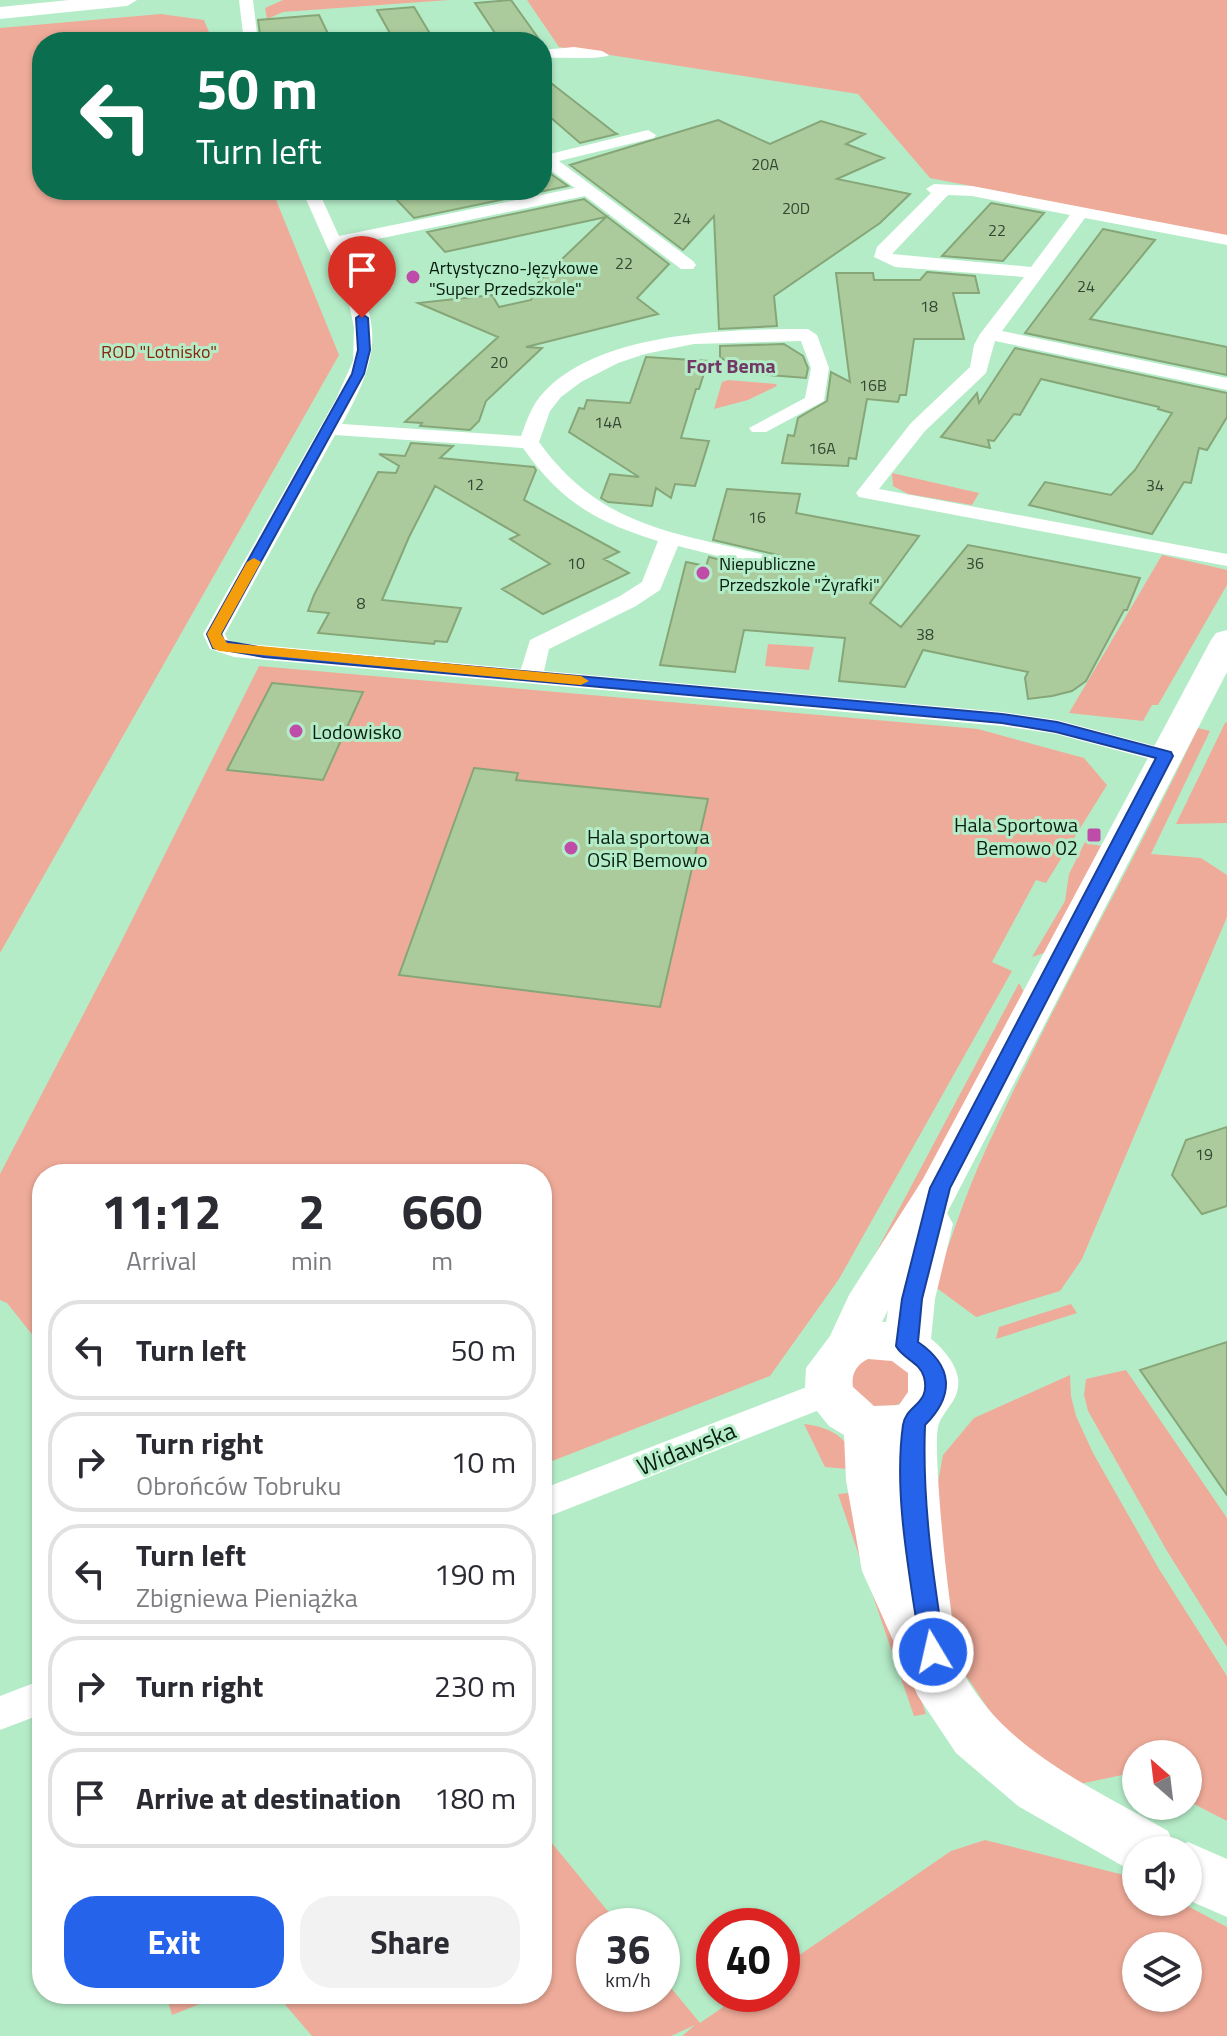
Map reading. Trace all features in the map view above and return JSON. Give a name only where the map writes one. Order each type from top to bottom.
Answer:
[{"type":"street","points":[[0,6],[66,0]]},
{"type":"street","points":[[0,13],[127,0]]},
{"type":"street","points":[[246,0],[249,32]]},
{"type":"street","points":[[231,10],[247,32]]},
{"type":"street","points":[[552,53],[574,51],[602,55]]},
{"type":"street","points":[[552,156],[648,135]]},
{"type":"street","points":[[552,164],[687,265]]},
{"type":"street","points":[[885,259],[883,251],[938,189],[972,191],[1227,240]]},
{"type":"street","points":[[552,198],[586,191]]},
{"type":"street","points":[[314,200],[362,318],[364,350],[358,374],[214,634],[218,644],[234,650],[1002,719],[1057,727],[1165,756]]},
{"type":"street","points":[[332,243],[542,200]]},
{"type":"street","points":[[1080,213],[989,334],[983,345],[979,369],[948,393],[866,493],[1227,560]]},
{"type":"street","points":[[864,260],[885,259],[1034,273]]},
{"type":"street","points":[[989,334],[1227,384]]},
{"type":"street","points":[[529,442],[546,401],[570,380],[601,363],[651,345],[689,337],[808,335],[820,368],[814,401],[759,428]]},
{"type":"street","points":[[328,429],[529,442]]},
{"type":"street","points":[[529,442],[559,484],[588,507],[620,523],[769,563]]},
{"type":"street","points":[[531,676],[538,645],[628,601],[652,585],[670,538]]},
{"type":"street","points":[[848,1347],[865,1308],[940,1188],[1227,640]]},
{"type":"street","points":[[907,1346],[912,1299],[940,1188]]},
{"type":"street","points":[[904,1417],[839,1407],[830,1391],[828,1374],[834,1359],[848,1347],[866,1340],[887,1340],[907,1346],[924,1358],[934,1373],[936,1390],[904,1417],[871,1480],[888,1571],[937,1679],[975,1735],[1028,1778],[1125,1836]]},
{"type":"street","name":"Widawska","points":[[552,1500],[830,1391]]},
{"type":"street","points":[[0,1713],[32,1701]]},
{"type":"street","points":[[1202,1877],[1227,1889]]},
{"type":"green space","points":[[283,0],[449,0],[283,12],[267,19],[265,8]]},
{"type":"green space","points":[[527,0],[1227,0],[1227,236],[930,178],[858,94],[559,47],[552,32],[549,32]]},
{"type":"green space","name":"ROD \"Lotnisko\"","points":[[161,14],[204,20],[209,32],[32,32],[32,200],[276,200],[339,355],[0,953],[0,28]]},
{"type":"green space","points":[[728,380],[777,386],[748,400],[714,409],[722,382]]},
{"type":"green space","points":[[892,473],[979,493],[972,505],[908,494],[893,486]]},
{"type":"green space","points":[[1162,555],[1227,570],[1227,585],[1158,705],[1152,705],[1143,721],[1069,713]]},
{"type":"green space","points":[[768,644],[814,647],[809,670],[765,666]]},
{"type":"green space","points":[[259,666],[978,729],[1084,758],[1107,785],[1046,883],[1036,880],[992,962],[1012,971],[839,1279],[770,1376],[552,1461],[552,1164],[32,1164],[32,1334],[7,1303],[0,1300],[0,1174],[119,946]]},
{"type":"green space","points":[[1225,723],[1227,823],[1176,824]]},
{"type":"green space","points":[[1198,728],[1210,731],[1151,854],[1201,858],[1227,875],[1227,917],[1082,1259],[1060,1291],[976,1317],[934,1286],[967,1195],[1004,1109]]},
{"type":"green space","points":[[1085,842],[1101,846],[1047,952],[1032,957],[1065,901],[1069,874]]},
{"type":"green space","points":[[1019,983],[1025,994],[945,1145],[864,1275]]},
{"type":"green space","points":[[1071,1304],[1077,1313],[996,1339],[999,1327]]},
{"type":"green space","points":[[865,1357],[904,1361],[916,1393],[888,1408],[873,1406],[865,1401],[850,1384],[855,1364]]},
{"type":"green space","points":[[1126,1370],[1227,1518],[1227,1647],[1167,1551],[1088,1411],[1084,1395],[1086,1379]]},
{"type":"green space","points":[[1070,1375],[1076,1416],[1093,1453],[1159,1569],[1227,1676],[1227,1821],[1202,1808],[1202,1740],[1122,1740],[1122,1775],[1080,1784],[1003,1731],[965,1674],[939,1611],[938,1482],[943,1455],[974,1418]]},
{"type":"green space","points":[[804,1424],[840,1437],[851,1450],[859,1470],[825,1467]]},
{"type":"green space","points":[[861,1492],[870,1550],[926,1714],[914,1716],[838,1494]]},
{"type":"green space","points":[[985,1840],[1122,1874],[1122,1916],[1202,1914],[1227,1927],[1227,2036],[682,2036],[695,2025],[671,2036],[312,2036],[285,2004],[552,2004],[552,1843],[605,1908],[576,1908],[576,2012],[680,2012],[680,1999],[700,2023],[716,2012],[800,2012],[800,1955],[951,1851]]},
{"type":"green space","points":[[169,2004],[200,2004],[172,2015]]},
{"type":"building","points":[[511,0],[534,32],[494,32],[475,3]]},
{"type":"building","points":[[414,7],[429,32],[389,32],[377,10]]},
{"type":"building","points":[[319,15],[327,32],[260,32],[258,20]]},
{"type":"building","points":[[552,84],[617,134],[580,143],[552,119]]},
{"type":"building","points":[[718,120],[770,144],[821,121],[865,134],[846,144],[884,158],[837,179],[910,194],[880,223],[774,296],[777,326],[719,329],[714,216],[683,250],[570,165]]},
{"type":"building","points":[[552,175],[568,186],[552,189]]},
{"type":"building","points":[[584,199],[669,264],[637,298],[658,314],[526,347],[542,348],[486,401],[479,421],[470,430],[405,422],[498,337],[418,303],[492,295],[499,307],[531,300],[539,281],[606,217],[445,252],[427,232]]},
{"type":"building","points":[[397,200],[501,200],[414,218]]},
{"type":"building","points":[[991,203],[1044,213],[1003,261],[942,256]]},
{"type":"building","points":[[1103,229],[1155,240],[1090,319],[1227,347],[1227,375],[1025,333]]},
{"type":"building","points":[[927,272],[975,276],[979,293],[953,293],[964,339],[914,339],[906,395],[900,395],[898,402],[867,399],[856,459],[849,458],[848,466],[782,463],[788,435],[794,436],[798,418],[827,401],[831,372],[850,382],[836,273],[873,273],[874,280],[920,280]]},
{"type":"building","points":[[784,344],[803,356],[808,368],[806,378],[744,373],[720,357],[720,346]]},
{"type":"building","points":[[1015,348],[1227,393],[1227,417],[1207,450],[1199,448],[1191,483],[1184,482],[1152,534],[1029,505],[1045,482],[1111,495],[1135,470],[1172,413],[1159,407],[1041,379],[1020,415],[1014,414],[994,441],[988,440],[990,448],[941,437],[977,393],[979,403]]},
{"type":"building","points":[[646,357],[708,361],[681,438],[709,441],[695,486],[675,484],[671,498],[656,488],[652,506],[608,502],[601,498],[610,474],[639,477],[569,432],[579,408],[584,409],[587,400],[630,403]]},
{"type":"building","points":[[411,443],[453,446],[440,458],[534,467],[536,470],[524,500],[619,552],[604,559],[629,573],[543,614],[502,589],[550,564],[510,539],[519,535],[435,486],[382,600],[461,608],[447,642],[435,641],[434,644],[318,633],[329,613],[308,611],[314,595],[378,472],[396,473],[399,466],[379,454],[405,456]]},
{"type":"building","points":[[727,489],[800,494],[796,513],[919,536],[870,603],[901,627],[968,545],[1140,578],[1127,610],[1124,610],[1086,681],[1072,691],[1052,696],[1028,699],[1025,678],[1028,672],[923,650],[905,687],[839,681],[845,638],[744,630],[735,672],[660,665],[686,562],[706,566],[709,557],[768,572],[783,564],[778,555],[713,540]]},
{"type":"building","name":"Lodowisko","points":[[272,683],[363,692],[323,780],[227,770]]},
{"type":"building","name":"Hala sportowa OSiR Bemowo","points":[[474,768],[518,773],[516,780],[708,799],[660,1007],[399,975]]},
{"type":"building","points":[[1227,1127],[1227,1206],[1202,1214],[1172,1175],[1186,1140]]},
{"type":"building","points":[[1227,1342],[1227,1495],[1140,1370]]},
{"type":"slow traffic","points":[[254,562],[214,634],[214,639],[224,647],[581,681]]},
{"type":"place","name":"Artystyczno-Językowe \"Super Przedszkole\"","points":[[413,277]]},
{"type":"place","name":"Niepubliczne Przedszkole \"Żyrafki\"","points":[[703,573]]},
{"type":"place","name":"Lodowisko","points":[[296,731]]},
{"type":"place","name":"Hala Sportowa Bemowo 02","points":[[1094,835]]},
{"type":"place","name":"Hala sportowa OSiR Bemowo","points":[[571,848]]},
{"type":"district","name":"Fort Bema","points":[[731,365]]},
{"type":"route","points":[[362,318],[364,350],[358,374],[214,634],[218,644],[234,650],[1002,719],[1057,727],[1165,756],[940,1188],[912,1299],[907,1346],[924,1358],[934,1373],[936,1390],[930,1406],[914,1421],[912,1474],[921,1572],[933,1652]]}]
